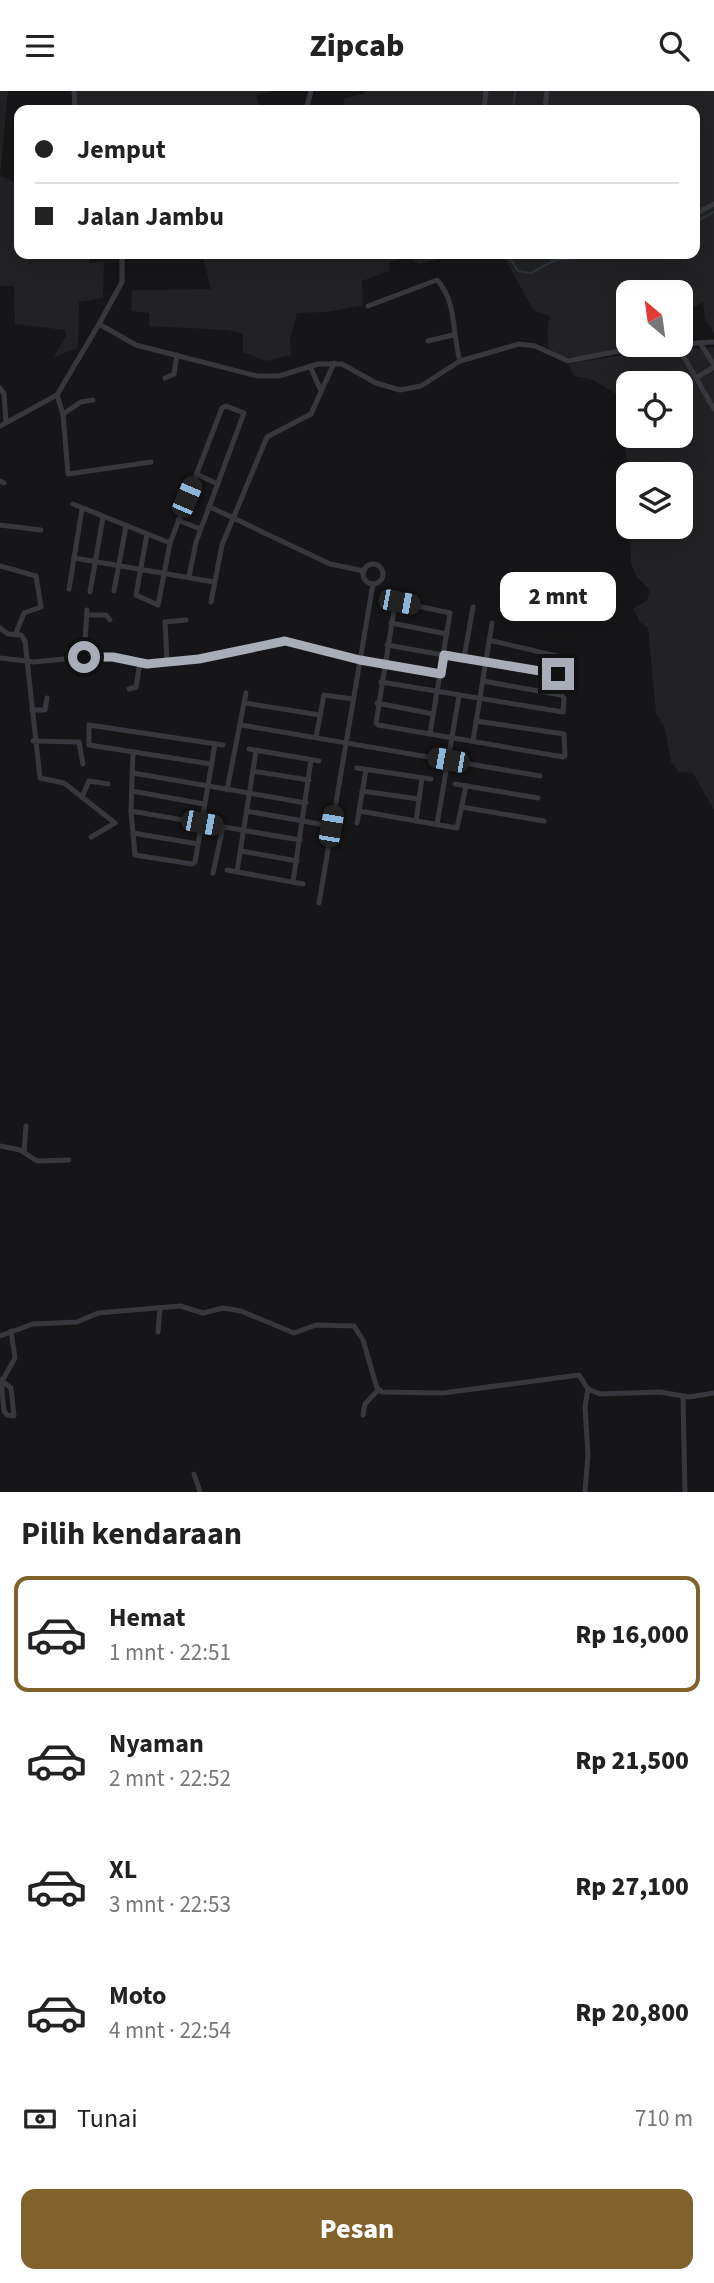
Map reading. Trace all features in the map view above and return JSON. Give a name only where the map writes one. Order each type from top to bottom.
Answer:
[{"type":"street","points":[[3,424],[57,395],[122,282],[122,259]]},
{"type":"street","points":[[368,306],[437,280],[450,297],[453,335],[460,361]]},
{"type":"street","points":[[100,324],[131,343],[260,377],[286,375],[310,366],[334,363],[347,365],[376,383],[400,390],[421,386],[460,361],[525,343],[568,361],[616,352]]},
{"type":"street","points":[[428,341],[453,335]]},
{"type":"street","points":[[693,344],[714,342]]},
{"type":"street","points":[[696,378],[714,366],[700,343]]},
{"type":"street","points":[[165,378],[174,374],[177,355]]},
{"type":"street","points":[[684,357],[714,409]]},
{"type":"street","points":[[211,602],[222,545],[267,437],[308,417],[334,363]]},
{"type":"street","points":[[310,366],[321,391]]},
{"type":"street","points":[[0,388],[5,396],[3,424]]},
{"type":"street","points":[[705,394],[714,389]]},
{"type":"street","points":[[57,395],[62,414],[68,474],[151,462]]},
{"type":"street","points":[[62,414],[79,403],[93,400]]},
{"type":"street","points":[[147,534],[137,597],[156,605],[160,602],[170,543],[222,408],[226,406],[244,413],[200,529],[189,577]]},
{"type":"street","points":[[196,474],[218,484]]},
{"type":"street","points":[[73,504],[170,543]]},
{"type":"street","points":[[210,507],[330,564],[364,571]]},
{"type":"street","points":[[69,589],[82,509]]},
{"type":"street","points":[[90,592],[103,517]]},
{"type":"street","points":[[178,520],[200,529]]},
{"type":"street","points":[[0,525],[41,530]]},
{"type":"street","points":[[114,591],[126,526]]},
{"type":"street","points":[[74,558],[214,582]]},
{"type":"street","points":[[364,571],[371,564],[381,567],[382,579],[373,584]]},
{"type":"street","points":[[0,566],[36,576],[39,581],[41,607],[24,613],[15,635]]},
{"type":"street","points":[[364,571],[366,580],[373,584]]},
{"type":"street","points":[[319,903],[373,584]]},
{"type":"street","points":[[429,734],[450,612],[396,603],[377,703],[376,723],[429,734],[563,757],[564,734],[477,720]]},
{"type":"street","points":[[464,658],[473,607]]},
{"type":"street","points":[[84,657],[87,613],[106,615],[110,619]]},
{"type":"street","points":[[167,661],[165,622],[186,620]]},
{"type":"street","points":[[391,623],[447,634]]},
{"type":"street","points":[[473,741],[492,623]]},
{"type":"street","points":[[0,628],[8,635],[24,638],[33,710],[33,741],[40,778],[64,783],[115,823],[91,837]]},
{"type":"street","points":[[387,645],[556,675],[562,665],[564,656],[489,640]]},
{"type":"street","points":[[0,659],[27,662],[113,657],[140,662],[199,659],[285,641],[360,660],[441,674]]},
{"type":"street","points":[[129,689],[136,687],[140,662]]},
{"type":"street","points":[[381,682],[563,712],[564,698],[561,695],[483,681]]},
{"type":"street","points":[[227,790],[246,693]]},
{"type":"street","points":[[316,737],[324,695],[353,699]]},
{"type":"street","points":[[437,824],[459,695]]},
{"type":"street","points":[[33,710],[45,709],[47,698]]},
{"type":"street","points":[[245,703],[320,715]]},
{"type":"street","points":[[377,703],[433,713]]},
{"type":"street","points":[[211,764],[89,745],[88,733],[92,724],[223,745]]},
{"type":"street","points":[[241,725],[540,776]]},
{"type":"street","points":[[33,741],[79,742],[83,764]]},
{"type":"street","points":[[133,752],[131,811],[135,855],[194,864],[215,744]]},
{"type":"street","points":[[237,872],[253,771],[253,750],[319,761]]},
{"type":"street","points":[[293,881],[311,760]]},
{"type":"street","points":[[357,768],[431,779]]},
{"type":"street","points":[[357,823],[366,770]]},
{"type":"street","points":[[253,771],[309,780]]},
{"type":"street","points":[[134,773],[306,803]]},
{"type":"street","points":[[416,821],[422,778]]},
{"type":"street","points":[[82,797],[90,781],[108,784]]},
{"type":"street","points":[[455,784],[538,798]]},
{"type":"street","points":[[359,811],[458,827],[466,786]]},
{"type":"street","points":[[132,791],[204,804]]},
{"type":"street","points":[[362,791],[419,799]]},
{"type":"street","points":[[462,807],[544,821]]},
{"type":"street","points":[[131,811],[300,840]]},
{"type":"street","points":[[246,811],[331,826]]},
{"type":"street","points":[[213,873],[223,827]]},
{"type":"street","points":[[132,833],[198,844]]},
{"type":"street","points":[[241,851],[297,861]]},
{"type":"street","points":[[227,870],[303,884]]},
{"type":"street","points":[[24,1151],[26,1126]]},
{"type":"street","points":[[0,1146],[24,1151],[37,1161],[69,1160]]},
{"type":"street","points":[[0,1336],[33,1324],[77,1322],[98,1313],[182,1306],[203,1313],[225,1308],[241,1311],[294,1333],[316,1325],[351,1324],[361,1334],[378,1390]]},
{"type":"street","points":[[158,1332],[160,1309]]},
{"type":"street","points":[[1,1380],[11,1388],[14,1416],[7,1415],[4,1411],[1,1380],[15,1358],[11,1331]]},
{"type":"street","points":[[378,1390],[416,1394],[443,1393],[579,1375],[588,1389],[605,1395],[660,1392],[683,1397],[714,1393]]},
{"type":"street","points":[[585,1492],[588,1454],[585,1407],[588,1389]]},
{"type":"street","points":[[363,1415],[365,1404],[378,1390]]},
{"type":"street","points":[[683,1397],[685,1492]]},
{"type":"street","points":[[194,1474],[200,1492]]},
{"type":"shaded area","points":[[0,91],[8,91],[0,176]]},
{"type":"shaded area","points":[[70,91],[273,91],[256,95],[259,105],[77,105],[75,92]]},
{"type":"shaded area","points":[[364,91],[714,91],[714,333],[705,319],[703,302],[693,308],[693,280],[616,280],[616,351],[578,358],[560,357],[549,349],[547,335],[550,316],[534,311],[505,259],[700,259],[700,105],[343,105],[344,98],[364,94]]},
{"type":"shaded area","points":[[0,176],[14,182],[14,259],[89,259],[89,263],[104,262],[103,298],[79,302],[78,348],[54,357],[66,336],[65,330],[15,324],[14,286],[0,286]]},
{"type":"shaded area","points":[[203,259],[403,259],[389,262],[390,271],[362,281],[363,305],[327,312],[297,313],[290,340],[291,355],[266,361],[243,352],[243,334],[228,330],[149,326],[149,313],[131,311],[132,290],[211,289]]},
{"type":"shaded area","points":[[414,259],[438,259],[418,264]]},
{"type":"shaded area","points":[[714,347],[714,810],[693,773],[679,772],[671,762],[665,728],[656,713],[648,628],[640,622],[633,609],[647,600],[650,590],[637,577],[631,564],[630,539],[693,539],[693,462],[627,462],[625,448],[693,448],[693,371],[616,371],[616,394],[593,380],[574,376],[568,364],[616,356],[693,357],[693,349]]},
{"type":"waterway","points":[[514,105],[515,91]]},
{"type":"waterway","points":[[700,219],[714,212]]},
{"type":"waterway","points":[[510,259],[518,271],[531,273],[555,260],[565,259]]},
{"type":"route","points":[[84,657],[113,657],[147,664],[199,659],[274,641],[285,641],[315,646],[360,660],[441,674],[444,655],[558,674]]}]
